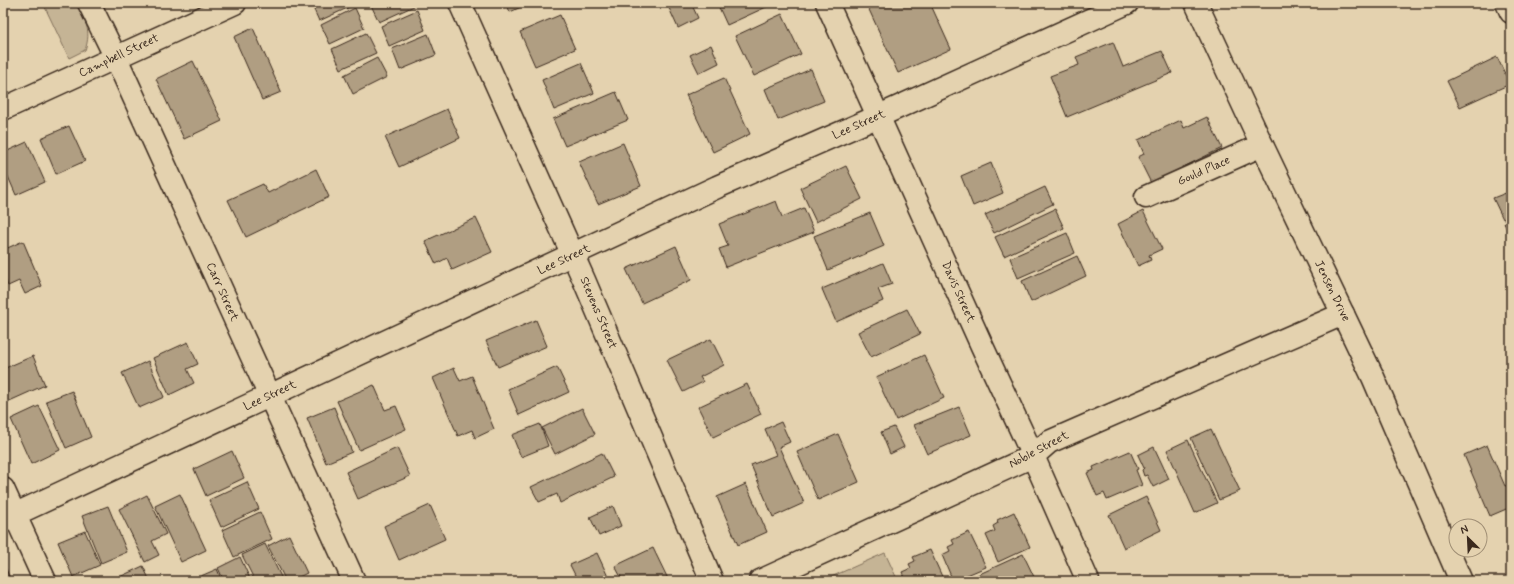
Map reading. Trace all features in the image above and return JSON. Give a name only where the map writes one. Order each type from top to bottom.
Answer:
[{"type":"street","name":"Carr Street","points":[[89,3],[116,58],[354,581]]},
{"type":"street","name":"Campbell Street","points":[[3,109],[235,3]]},
{"type":"street","name":"Stevens Street","points":[[460,3],[573,256],[712,581]]},
{"type":"street","name":"Davis Street","points":[[827,3],[972,325],[1033,456],[1088,581]]},
{"type":"street","name":"Lee Street","points":[[9,518],[717,188],[1127,3]]},
{"type":"street","name":"Jensen Drive","points":[[1196,3],[1262,146],[1373,377],[1461,581]]},
{"type":"street","points":[[1507,3],[1511,12]]},
{"type":"street","name":"Gould Place","points":[[1146,197],[1262,146]]},
{"type":"street","name":"Noble Street","points":[[760,581],[1033,456],[1049,442],[1343,314]]},
{"type":"street","points":[[3,489],[9,518],[45,581]]},
{"type":"shaded area","points":[[43,3],[76,3],[88,31],[85,50],[69,58]]},
{"type":"shaded area","points":[[885,553],[898,581],[822,581]]},
{"type":"building","points":[[311,3],[353,3],[354,5],[319,21]]},
{"type":"building","points":[[370,3],[413,3],[414,6],[379,22]]},
{"type":"building","points":[[506,3],[530,3],[510,12]]},
{"type":"building","points":[[679,3],[691,3],[698,18],[678,28],[669,8]]},
{"type":"building","points":[[717,3],[775,3],[727,25]]},
{"type":"building","points":[[866,3],[930,3],[951,49],[898,73]]},
{"type":"building","points":[[355,8],[364,28],[330,44],[321,25]]},
{"type":"building","points":[[417,10],[425,30],[389,46],[381,26]]},
{"type":"building","points":[[782,14],[801,54],[754,76],[735,36]]},
{"type":"building","points":[[560,15],[575,49],[535,66],[520,32]]},
{"type":"building","points":[[253,28],[281,92],[262,100],[234,37]]},
{"type":"building","points":[[366,33],[376,53],[341,69],[332,49]]},
{"type":"building","points":[[428,34],[436,55],[400,70],[392,49]]},
{"type":"building","points":[[1113,42],[1123,67],[1162,51],[1172,73],[1067,117],[1050,76],[1079,65],[1076,57]]},
{"type":"building","points":[[711,45],[719,63],[699,73],[690,55]]},
{"type":"building","points":[[1497,57],[1510,84],[1460,107],[1447,81]]},
{"type":"building","points":[[377,58],[387,77],[353,94],[344,75]]},
{"type":"building","points":[[193,61],[222,121],[184,139],[156,79]]},
{"type":"building","points":[[581,63],[594,93],[554,110],[542,80]]},
{"type":"building","points":[[811,69],[824,101],[778,120],[765,89]]},
{"type":"building","points":[[724,78],[750,134],[713,152],[686,95]]},
{"type":"building","points":[[616,92],[628,120],[565,146],[553,119]]},
{"type":"building","points":[[447,109],[460,138],[399,167],[385,137]]},
{"type":"building","points":[[1207,117],[1222,148],[1151,183],[1138,157],[1144,154],[1138,140],[1181,120],[1184,128]]},
{"type":"building","points":[[69,126],[85,161],[56,174],[41,138]]},
{"type":"building","points":[[27,142],[45,182],[16,195],[3,165],[3,153]]},
{"type":"building","points":[[623,143],[641,186],[598,204],[579,162]]},
{"type":"building","points":[[991,163],[1003,193],[973,206],[961,176]]},
{"type":"building","points":[[846,166],[862,199],[816,222],[800,188]]},
{"type":"building","points":[[316,169],[329,197],[246,237],[228,200],[263,184],[268,193]]},
{"type":"building","points":[[1045,187],[1053,204],[994,233],[985,215]]},
{"type":"building","points":[[1511,191],[1511,216],[1503,219],[1493,198]]},
{"type":"building","points":[[776,201],[782,217],[804,208],[814,232],[726,267],[719,249],[728,246],[719,224]]},
{"type":"building","points":[[1055,209],[1064,228],[1004,256],[995,237]]},
{"type":"building","points":[[1143,211],[1162,249],[1149,255],[1151,260],[1138,266],[1118,224]]},
{"type":"building","points":[[870,213],[884,246],[828,270],[814,236]]},
{"type":"building","points":[[476,218],[492,252],[452,270],[447,258],[436,264],[425,241]]},
{"type":"building","points":[[1511,220],[1511,237],[1504,223]]},
{"type":"building","points":[[1067,233],[1075,253],[1018,278],[1010,258]]},
{"type":"building","points":[[23,241],[42,286],[25,294],[19,281],[8,286],[3,274],[3,250]]},
{"type":"building","points":[[676,246],[691,280],[642,303],[626,269]]},
{"type":"building","points":[[1077,256],[1086,276],[1031,302],[1022,281]]},
{"type":"building","points":[[883,263],[892,284],[878,289],[883,301],[836,322],[822,289]]},
{"type":"building","points":[[907,309],[920,334],[871,357],[858,332]]},
{"type":"building","points":[[536,320],[547,346],[498,367],[486,341]]},
{"type":"building","points":[[711,339],[724,365],[700,377],[703,382],[683,392],[667,360]]},
{"type":"building","points":[[188,342],[198,364],[187,369],[194,383],[169,395],[153,358]]},
{"type":"building","points":[[924,355],[944,398],[896,420],[876,377]]},
{"type":"building","points":[[33,356],[45,385],[5,403],[3,398],[3,369]]},
{"type":"building","points":[[148,361],[164,397],[139,408],[122,373]]},
{"type":"building","points":[[557,367],[569,392],[519,415],[508,389]]},
{"type":"building","points":[[454,368],[460,381],[472,376],[494,429],[475,438],[472,430],[458,436],[433,378]]},
{"type":"building","points":[[747,384],[761,414],[713,437],[698,407]]},
{"type":"building","points":[[374,385],[385,410],[396,406],[406,429],[359,450],[337,401]]},
{"type":"building","points":[[72,391],[91,437],[66,448],[46,401]]},
{"type":"building","points":[[39,406],[60,450],[31,464],[11,419]]},
{"type":"building","points":[[334,407],[352,452],[326,463],[307,418]]},
{"type":"building","points":[[959,407],[971,435],[927,454],[914,425]]},
{"type":"building","points":[[582,408],[595,434],[555,454],[542,428]]},
{"type":"building","points":[[781,422],[790,442],[779,447],[804,503],[773,517],[751,465],[776,455],[765,429]]},
{"type":"building","points":[[540,424],[548,446],[521,457],[512,435]]},
{"type":"building","points":[[894,427],[904,447],[890,454],[881,432]]},
{"type":"building","points":[[1211,429],[1240,491],[1219,500],[1191,438]]},
{"type":"building","points":[[838,434],[859,482],[818,500],[797,452]]},
{"type":"building","points":[[1188,440],[1217,503],[1195,513],[1167,450]]},
{"type":"building","points":[[1487,445],[1505,486],[1511,484],[1511,507],[1490,516],[1464,455]]},
{"type":"building","points":[[1154,447],[1169,479],[1153,487],[1147,475],[1144,476],[1142,470],[1144,468],[1138,455]]},
{"type":"building","points":[[397,448],[410,476],[358,499],[346,472]]},
{"type":"building","points":[[232,451],[244,478],[206,496],[194,469]]},
{"type":"building","points":[[1130,451],[1138,469],[1136,470],[1142,485],[1107,500],[1104,493],[1097,496],[1087,473],[1094,470],[1093,467]]},
{"type":"building","points":[[602,453],[614,477],[560,503],[557,494],[539,502],[531,487]]},
{"type":"building","points":[[247,482],[259,509],[221,527],[209,500]]},
{"type":"building","points":[[746,484],[767,532],[738,545],[717,497]]},
{"type":"building","points":[[180,494],[206,550],[181,562],[155,506]]},
{"type":"building","points":[[147,495],[166,534],[152,541],[159,555],[145,562],[119,509]]},
{"type":"building","points":[[1146,497],[1161,530],[1124,548],[1109,515]]},
{"type":"building","points":[[430,505],[445,539],[399,560],[384,526]]},
{"type":"building","points":[[108,506],[127,552],[101,563],[82,516]]},
{"type":"building","points":[[613,506],[621,526],[599,536],[590,517]]},
{"type":"building","points":[[260,512],[272,539],[234,557],[222,530]]},
{"type":"building","points":[[1014,512],[1030,547],[998,562],[986,535],[995,531],[993,526],[998,523],[997,520]]},
{"type":"building","points":[[85,531],[100,565],[73,577],[58,542]]},
{"type":"building","points":[[969,532],[986,567],[953,581],[942,555],[950,551],[948,547],[954,544],[952,540]]},
{"type":"building","points":[[289,535],[307,573],[291,581],[286,581],[268,546]]},
{"type":"building","points":[[265,544],[283,581],[255,581],[242,555]]},
{"type":"building","points":[[653,548],[669,581],[623,581],[615,566]]},
{"type":"building","points":[[930,550],[944,581],[906,581],[902,572],[911,568],[909,564],[915,561],[913,557]]},
{"type":"building","points":[[597,553],[610,581],[578,581],[570,565]]},
{"type":"building","points":[[1023,554],[1036,581],[974,581],[973,577]]},
{"type":"building","points":[[240,557],[251,581],[224,581],[218,568]]},
{"type":"building","points":[[143,566],[150,581],[111,581]]},
{"type":"building","points":[[6,569],[11,581],[3,581],[3,571]]},
{"type":"building","points":[[217,569],[222,581],[195,581],[194,579]]}]
